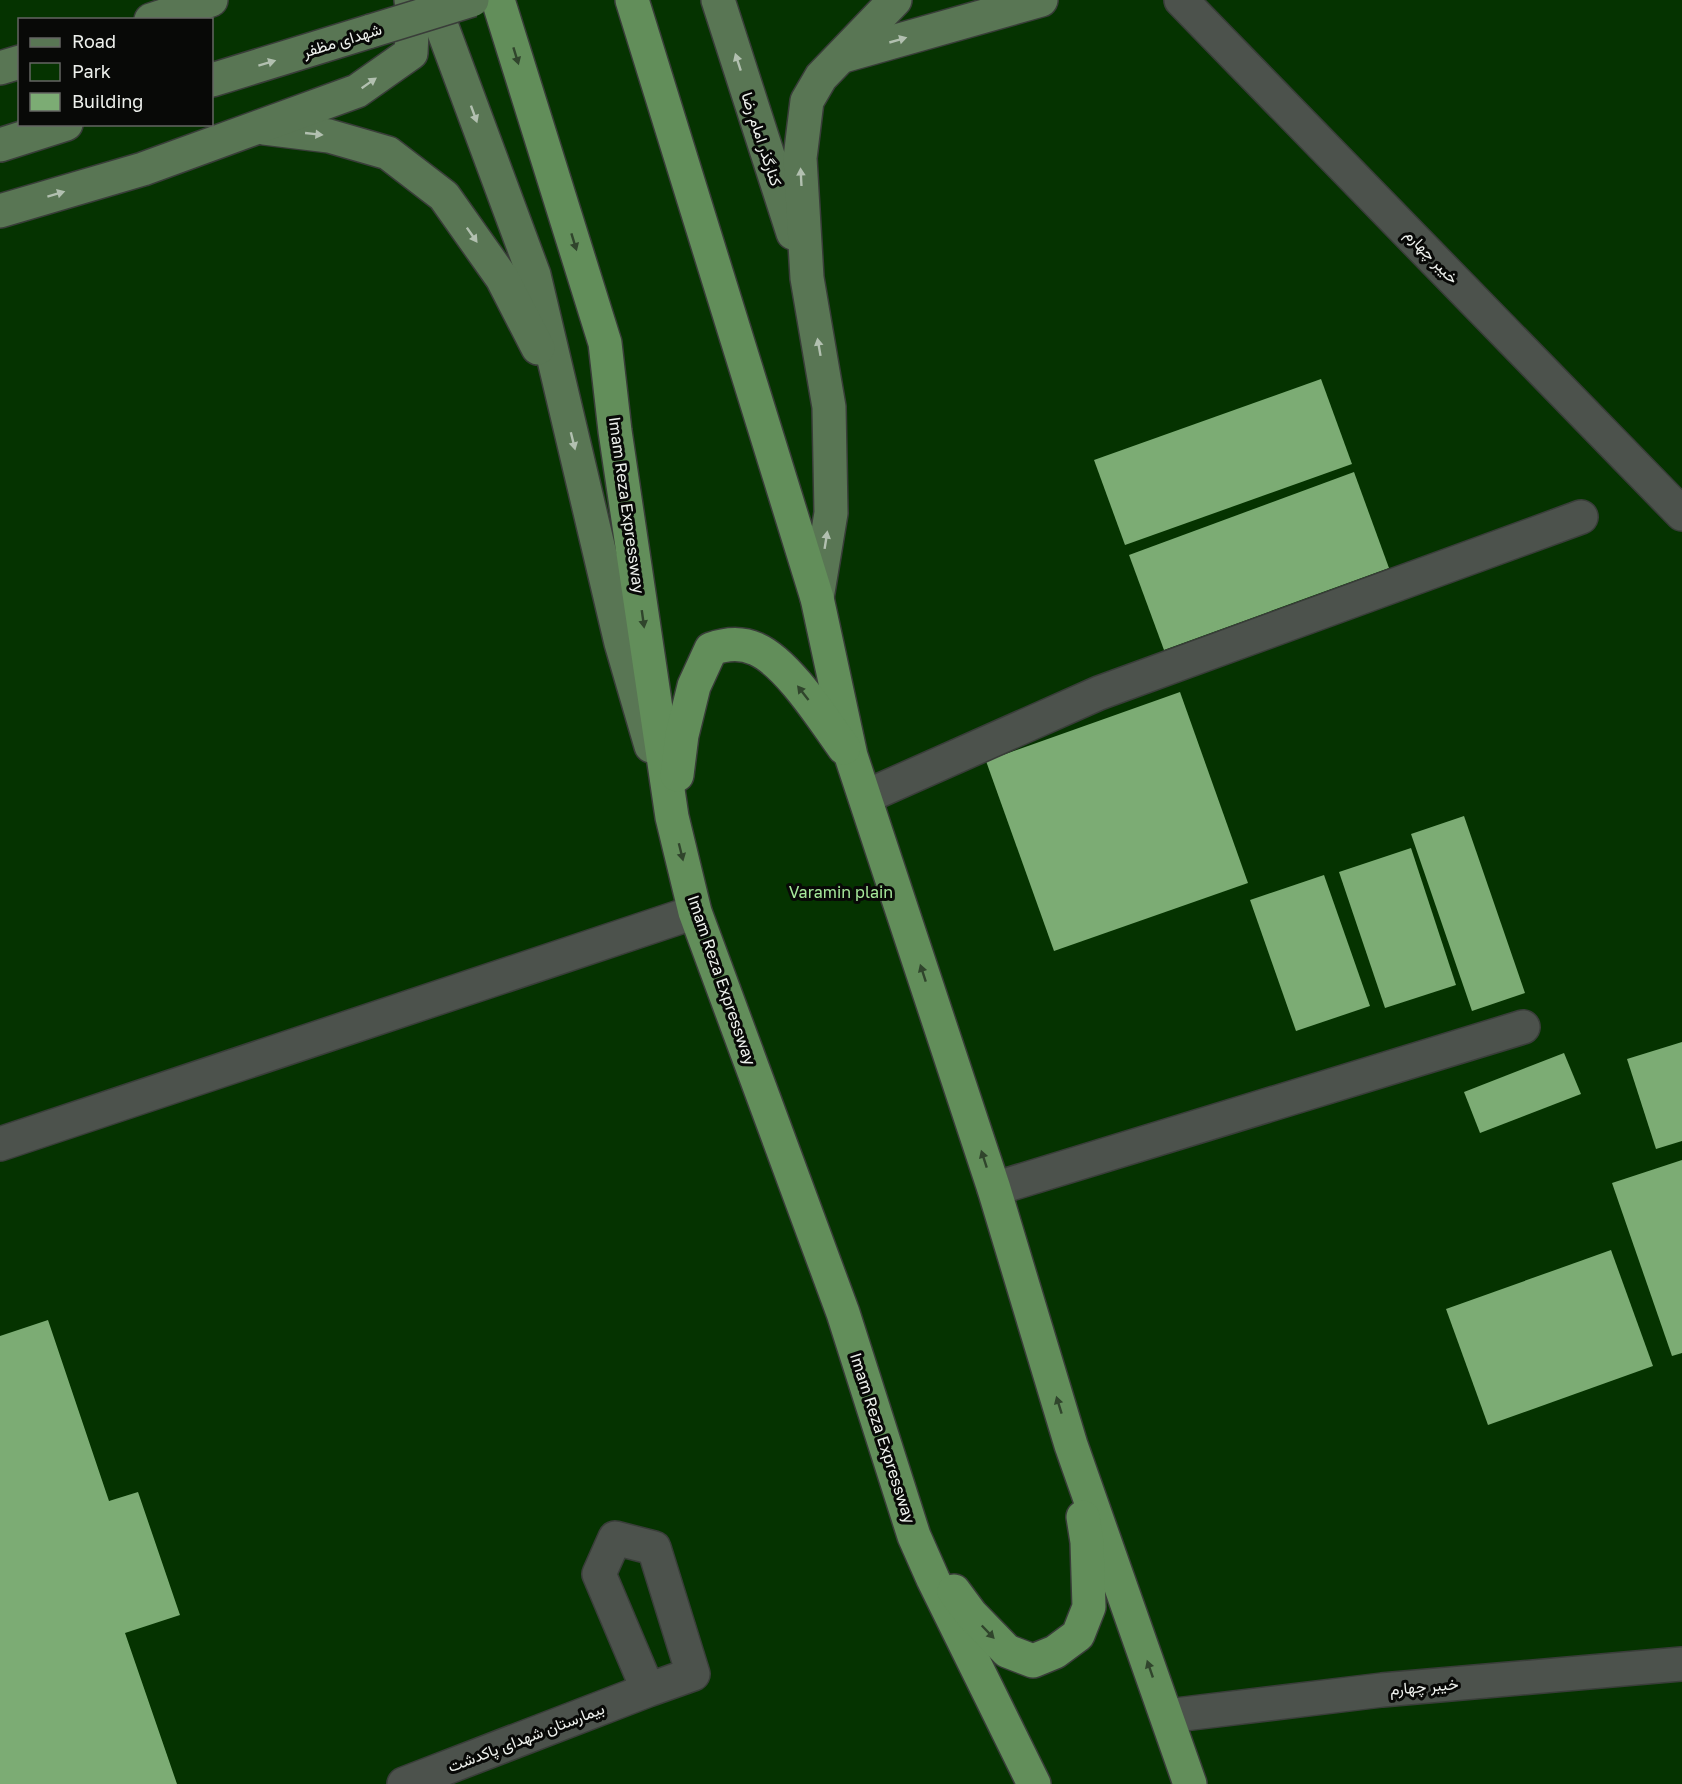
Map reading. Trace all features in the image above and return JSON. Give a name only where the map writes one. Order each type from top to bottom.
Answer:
[{"type":"highway","name":"Imam Reza Expressway","points":[[498,0],[605,344],[615,431],[672,817],[696,912],[843,1313],[914,1536],[933,1580],[1034,1784]]},
{"type":"highway","points":[[632,0],[817,598],[851,756],[994,1189],[1071,1445],[1190,1784]]},
{"type":"highway","points":[[672,817],[682,735],[694,686],[711,650],[726,644],[755,648],[785,671],[851,756]]},
{"type":"highway","points":[[914,1536],[971,1614],[1007,1651],[1033,1661],[1055,1652],[1078,1635],[1089,1607],[1087,1542],[1071,1445]]},
{"type":"main road","points":[[157,18],[211,0]]},
{"type":"main road","points":[[0,211],[143,168],[357,91],[411,54],[413,12],[411,0]]},
{"type":"main road","points":[[432,0],[534,275],[621,643],[672,817]]},
{"type":"main road","name":"شهدای مظفر","points":[[213,80],[472,0]]},
{"type":"main road","name":"کنارگذر امام رضا","points":[[718,0],[807,278]]},
{"type":"main road","points":[[817,598],[831,513],[829,407],[807,278],[800,158],[807,101],[821,77],[895,0]]},
{"type":"main road","points":[[842,56],[1041,0]]},
{"type":"main road","points":[[0,68],[18,63]]},
{"type":"main road","points":[[0,145],[60,126]]},
{"type":"main road","points":[[256,128],[329,136],[388,153],[444,196],[502,278],[561,393]]},
{"type":"street","name":"خیبر چهارم","points":[[1181,0],[1682,514]]},
{"type":"street","points":[[865,797],[1100,693],[1581,517]]},
{"type":"street","points":[[0,1144],[696,912]]},
{"type":"street","points":[[994,1189],[1523,1027]]},
{"type":"street","name":"خیبر چهارم","points":[[1167,1716],[1382,1690],[1682,1664]]},
{"type":"street","name":"بیمارستان شهدای پاکدشت","points":[[404,1784],[648,1689]]},
{"type":"green space","name":"Varamin plain","points":[[0,0],[1682,0],[1682,1784],[0,1784]]},
{"type":"building","points":[[1321,379],[1352,464],[1125,545],[1094,460]]},
{"type":"building","points":[[1354,472],[1389,568],[1164,650],[1129,555]]},
{"type":"building","points":[[1180,692],[1248,883],[1054,951],[986,761]]},
{"type":"building","points":[[1464,816],[1525,993],[1472,1011],[1411,834]]},
{"type":"building","points":[[1411,848],[1456,985],[1385,1008],[1339,872]]},
{"type":"building","points":[[1324,875],[1370,1006],[1296,1031],[1250,900]]},
{"type":"building","points":[[1682,1042],[1682,1141],[1656,1149],[1627,1059]]},
{"type":"building","points":[[1564,1053],[1581,1094],[1480,1133],[1464,1092]]},
{"type":"building","points":[[1682,1160],[1682,1353],[1672,1356],[1612,1183]]},
{"type":"building","points":[[1611,1250],[1653,1366],[1488,1425],[1446,1309]]},
{"type":"building","points":[[48,1320],[109,1501],[138,1492],[180,1615],[125,1633],[177,1784],[0,1784],[0,1336]]}]
